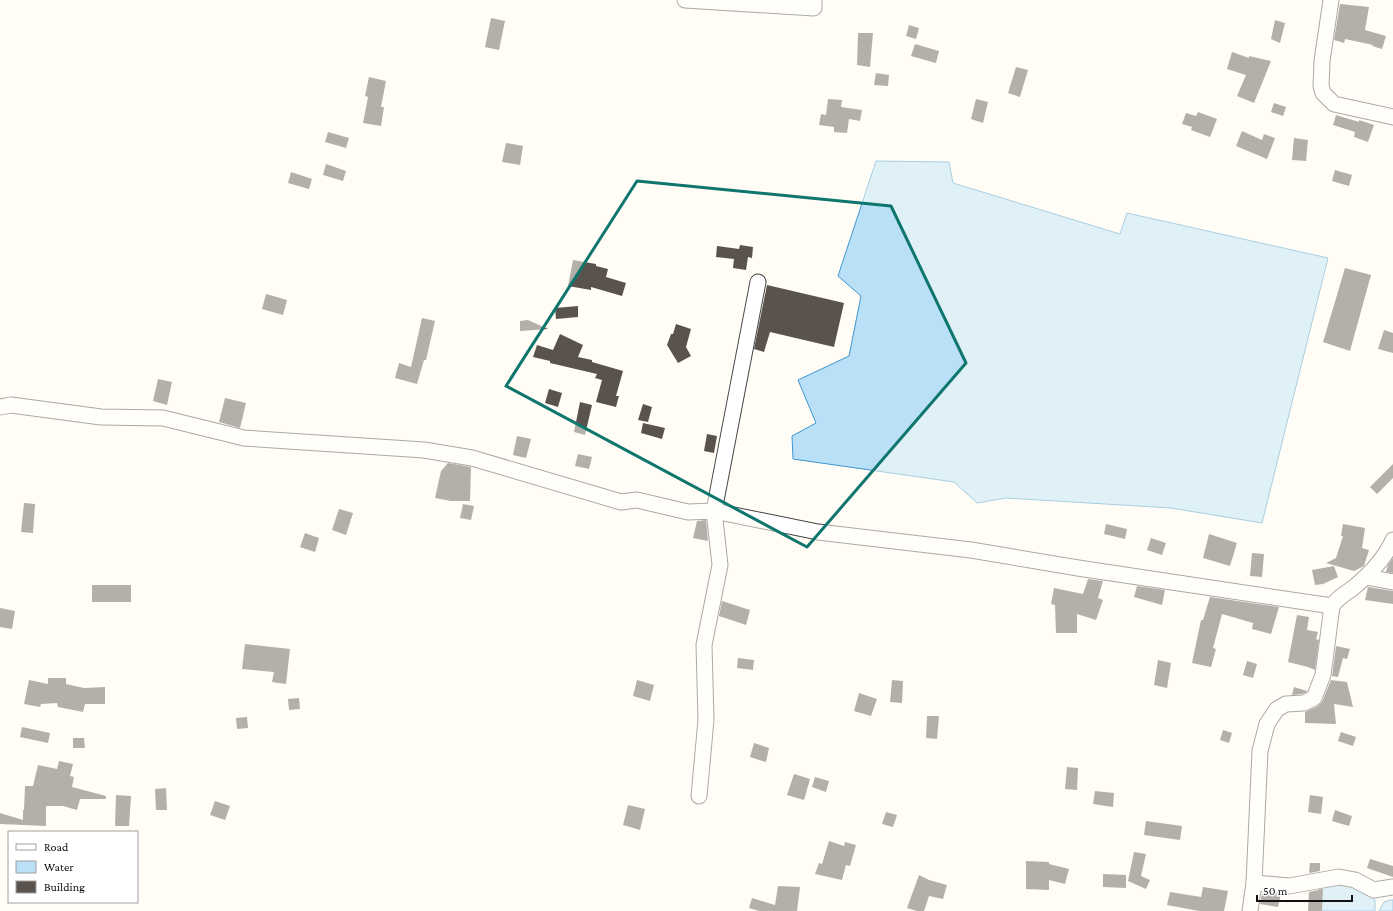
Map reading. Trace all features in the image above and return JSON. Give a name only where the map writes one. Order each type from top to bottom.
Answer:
[{"type":"street","points":[[685,0],[814,8],[814,0]]},
{"type":"street","points":[[1331,0],[1322,61],[1321,86],[1323,93],[1334,104],[1393,117]]},
{"type":"street","points":[[699,796],[706,720],[704,645],[720,565],[714,511],[758,282]]},
{"type":"street","points":[[0,407],[11,405],[101,417],[163,418],[244,438],[424,450],[472,458],[621,502],[637,500],[688,512],[714,511],[818,532],[971,550],[1094,571],[1332,606]]},
{"type":"street","points":[[1250,911],[1254,883],[1260,751],[1268,724],[1277,709],[1286,704],[1304,703],[1314,698],[1322,675],[1332,606],[1339,598],[1366,577],[1389,548],[1393,540]]},
{"type":"street","points":[[1366,577],[1393,582]]},
{"type":"street","points":[[1254,883],[1289,886],[1339,877],[1355,880],[1374,890],[1393,887]]},
{"type":"highlighted area","points":[[637,181],[891,206],[966,363],[807,547],[506,386]]},
{"type":"water","points":[[876,161],[949,162],[953,183],[1120,234],[1127,213],[1328,258],[1262,523],[1171,508],[1006,498],[977,503],[954,482],[793,459],[792,436],[816,423],[798,380],[849,356],[861,296],[838,276]]},
{"type":"water","points":[[1349,883],[1375,900],[1375,911],[1312,911],[1315,895],[1321,888],[1335,884]]},
{"type":"water","points":[[1393,900],[1393,911],[1379,911],[1384,902]]},
{"type":"building","points":[[1340,4],[1369,7],[1365,30],[1386,36],[1382,49],[1372,46],[1373,45],[1345,39],[1344,43],[1334,40]]},
{"type":"building","points":[[491,18],[505,21],[499,50],[485,47]]},
{"type":"building","points":[[1275,20],[1285,23],[1280,43],[1271,39]]},
{"type":"building","points":[[909,25],[919,28],[916,39],[906,36]]},
{"type":"building","points":[[858,33],[873,33],[870,67],[857,65]]},
{"type":"building","points":[[915,44],[939,51],[936,63],[911,56]]},
{"type":"building","points":[[1232,52],[1249,58],[1249,56],[1271,61],[1254,103],[1237,96],[1246,75],[1227,69]]},
{"type":"building","points":[[1016,67],[1028,70],[1020,97],[1008,93]]},
{"type":"building","points":[[876,73],[889,75],[888,86],[874,85]]},
{"type":"building","points":[[369,77],[386,81],[381,107],[384,107],[381,126],[363,123],[368,97],[365,96]]},
{"type":"building","points":[[828,99],[842,100],[841,107],[862,110],[860,121],[849,119],[847,133],[834,132],[834,127],[819,125],[821,114],[826,115]]},
{"type":"building","points":[[976,99],[988,102],[983,123],[971,119]]},
{"type":"building","points":[[1274,103],[1286,107],[1283,116],[1271,112]]},
{"type":"building","points":[[1198,112],[1217,119],[1210,137],[1191,130],[1192,127],[1182,124],[1186,113],[1196,116]]},
{"type":"building","points":[[1336,115],[1374,125],[1368,142],[1354,137],[1355,132],[1333,125]]},
{"type":"building","points":[[1242,131],[1262,140],[1264,134],[1275,138],[1267,159],[1236,146]]},
{"type":"building","points":[[328,132],[349,138],[346,148],[325,142]]},
{"type":"building","points":[[1294,138],[1308,140],[1306,161],[1292,160]]},
{"type":"building","points":[[506,143],[523,146],[520,165],[502,162]]},
{"type":"building","points":[[326,164],[346,171],[343,181],[323,175]]},
{"type":"building","points":[[1335,170],[1352,175],[1349,186],[1332,181]]},
{"type":"building","points":[[291,172],[312,179],[309,189],[288,183]]},
{"type":"building","points":[[740,245],[753,247],[752,258],[748,257],[746,270],[733,268],[734,259],[716,257],[717,246],[739,249]]},
{"type":"building","points":[[573,260],[596,264],[596,266],[608,269],[606,277],[626,283],[622,296],[591,287],[591,290],[568,286]]},
{"type":"building","points":[[1345,268],[1371,275],[1350,351],[1323,342]]},
{"type":"building","points":[[767,285],[844,303],[834,347],[770,332],[764,352],[754,349]]},
{"type":"building","points":[[266,294],[287,300],[283,315],[262,309]]},
{"type":"building","points":[[578,306],[578,317],[556,319],[555,308]]},
{"type":"building","points":[[422,318],[435,321],[426,360],[424,360],[417,384],[395,378],[399,363],[411,367]]},
{"type":"building","points":[[528,320],[548,329],[520,331],[520,321]]},
{"type":"building","points":[[676,324],[691,329],[686,347],[691,356],[678,363],[667,345]]},
{"type":"building","points":[[1384,330],[1393,333],[1393,353],[1378,349]]},
{"type":"building","points":[[560,334],[583,345],[578,357],[592,360],[592,362],[623,371],[616,396],[619,396],[616,407],[596,402],[602,380],[595,378],[597,374],[550,363],[550,361],[533,357],[537,345],[553,350]]},
{"type":"building","points":[[158,379],[172,382],[167,405],[153,401]]},
{"type":"building","points":[[549,389],[562,393],[558,407],[545,403]]},
{"type":"building","points":[[225,398],[246,403],[240,428],[219,422]]},
{"type":"building","points":[[580,402],[592,405],[585,435],[574,432]]},
{"type":"building","points":[[643,404],[652,407],[648,422],[638,420]]},
{"type":"building","points":[[643,423],[665,428],[662,439],[641,433]]},
{"type":"building","points":[[707,434],[717,436],[714,453],[704,451]]},
{"type":"building","points":[[517,436],[531,439],[526,458],[513,455]]},
{"type":"building","points":[[578,454],[592,457],[589,469],[575,466]]},
{"type":"building","points":[[448,463],[471,467],[470,501],[451,501],[435,498],[441,471]]},
{"type":"building","points":[[1393,464],[1393,478],[1377,494],[1370,487]]},
{"type":"building","points":[[24,503],[35,504],[33,533],[21,532]]},
{"type":"building","points":[[463,504],[474,506],[471,520],[460,518]]},
{"type":"building","points":[[339,509],[353,513],[346,535],[332,530]]},
{"type":"building","points":[[706,520],[708,541],[693,538],[697,521]]},
{"type":"building","points":[[1106,524],[1127,529],[1125,539],[1104,534]]},
{"type":"building","points":[[1343,524],[1365,528],[1362,548],[1369,550],[1364,566],[1354,571],[1326,563],[1336,558],[1343,536],[1341,536]]},
{"type":"building","points":[[305,533],[319,538],[315,552],[300,547]]},
{"type":"building","points":[[1209,534],[1237,543],[1230,566],[1203,558]]},
{"type":"building","points":[[1151,538],[1166,543],[1162,555],[1147,550]]},
{"type":"building","points":[[1252,553],[1264,554],[1262,577],[1250,576]]},
{"type":"building","points":[[1393,558],[1393,573],[1386,572],[1388,565]]},
{"type":"building","points":[[1334,566],[1338,577],[1323,584],[1315,585],[1312,570]]},
{"type":"building","points":[[1088,579],[1103,581],[1098,598],[1103,600],[1096,620],[1077,614],[1077,633],[1056,633],[1055,605],[1051,604],[1054,588],[1083,594]]},
{"type":"building","points":[[92,585],[131,585],[131,602],[92,602]]},
{"type":"building","points":[[1137,586],[1165,590],[1162,605],[1134,597]]},
{"type":"building","points":[[1368,587],[1393,591],[1393,604],[1365,600]]},
{"type":"building","points":[[1210,597],[1279,607],[1271,634],[1252,629],[1253,623],[1222,614],[1213,648],[1216,649],[1211,667],[1192,663],[1201,620],[1203,620]]},
{"type":"building","points":[[722,601],[750,610],[746,625],[719,616]]},
{"type":"building","points":[[0,608],[15,611],[12,629],[0,627]]},
{"type":"building","points":[[1297,615],[1309,617],[1307,630],[1318,632],[1316,639],[1319,640],[1315,670],[1288,662]]},
{"type":"building","points":[[245,644],[290,649],[286,684],[272,682],[274,672],[242,669]]},
{"type":"building","points":[[1336,646],[1350,649],[1347,659],[1343,658],[1338,677],[1332,676]]},
{"type":"building","points":[[738,658],[754,660],[753,670],[737,668]]},
{"type":"building","points":[[1158,660],[1171,663],[1167,688],[1154,685]]},
{"type":"building","points":[[1247,661],[1257,664],[1253,678],[1243,675]]},
{"type":"building","points":[[48,678],[66,678],[66,684],[84,688],[105,687],[105,704],[85,704],[83,712],[58,707],[57,703],[41,704],[40,707],[24,704],[29,680],[48,684]]},
{"type":"building","points":[[637,680],[654,685],[650,701],[633,696]]},
{"type":"building","points":[[892,680],[903,681],[902,703],[890,702]]},
{"type":"building","points":[[1331,680],[1347,682],[1353,707],[1334,704],[1336,724],[1305,723],[1305,712],[1318,706],[1322,702]]},
{"type":"building","points":[[1294,687],[1307,691],[1307,692],[1292,695]]},
{"type":"building","points":[[859,693],[877,699],[871,716],[854,711]]},
{"type":"building","points":[[299,698],[300,709],[289,710],[288,699]]},
{"type":"building","points":[[927,716],[939,716],[937,739],[926,738]]},
{"type":"building","points":[[247,717],[248,728],[237,729],[236,718]]},
{"type":"building","points":[[22,727],[50,733],[48,743],[20,737]]},
{"type":"building","points":[[1223,730],[1232,733],[1229,743],[1220,740]]},
{"type":"building","points":[[1341,732],[1356,737],[1353,746],[1338,741]]},
{"type":"building","points":[[73,738],[84,738],[85,748],[73,748]]},
{"type":"building","points":[[754,743],[769,748],[766,762],[750,757]]},
{"type":"building","points":[[59,761],[73,764],[70,776],[74,777],[72,787],[106,796],[106,799],[80,799],[77,810],[63,806],[46,806],[46,826],[0,824],[0,813],[23,820],[25,786],[33,786],[38,765],[57,769]]},
{"type":"building","points":[[1067,767],[1078,768],[1077,790],[1065,789]]},
{"type":"building","points":[[794,774],[810,779],[804,800],[787,795]]},
{"type":"building","points":[[815,777],[829,781],[826,792],[812,787]]},
{"type":"building","points":[[166,788],[167,810],[156,810],[155,789]]},
{"type":"building","points":[[1095,791],[1114,793],[1113,807],[1093,804]]},
{"type":"building","points":[[116,795],[131,796],[129,826],[115,826]]},
{"type":"building","points":[[1310,795],[1323,797],[1321,814],[1308,812]]},
{"type":"building","points":[[215,801],[230,806],[225,820],[210,815]]},
{"type":"building","points":[[628,805],[645,809],[640,830],[623,825]]},
{"type":"building","points":[[1335,810],[1352,816],[1349,826],[1332,821]]},
{"type":"building","points":[[886,812],[897,815],[893,827],[882,824]]},
{"type":"building","points":[[1146,821],[1182,826],[1180,840],[1144,835]]},
{"type":"building","points":[[829,841],[844,846],[845,842],[856,845],[850,866],[846,865],[842,880],[815,874],[819,863],[822,864]]},
{"type":"building","points":[[1134,852],[1146,854],[1141,876],[1150,880],[1146,889],[1128,881]]},
{"type":"building","points":[[1370,859],[1393,866],[1393,877],[1367,868]]},
{"type":"building","points":[[1026,861],[1049,862],[1049,864],[1069,869],[1065,884],[1049,880],[1049,890],[1026,889]]},
{"type":"building","points":[[1310,863],[1320,863],[1320,871],[1309,873]]},
{"type":"building","points":[[1103,874],[1126,875],[1126,888],[1103,887]]},
{"type":"building","points":[[919,875],[929,880],[947,885],[943,899],[929,896],[924,911],[917,911],[907,908]]},
{"type":"building","points":[[778,886],[800,887],[797,911],[759,911],[749,908],[752,898],[775,905]]},
{"type":"building","points":[[1203,887],[1228,891],[1224,911],[1199,911],[1167,905],[1170,892],[1201,897]]},
{"type":"building","points":[[1323,889],[1322,911],[1308,911],[1309,892]]},
{"type":"building","points":[[1262,893],[1281,894],[1278,907],[1260,904]]}]
